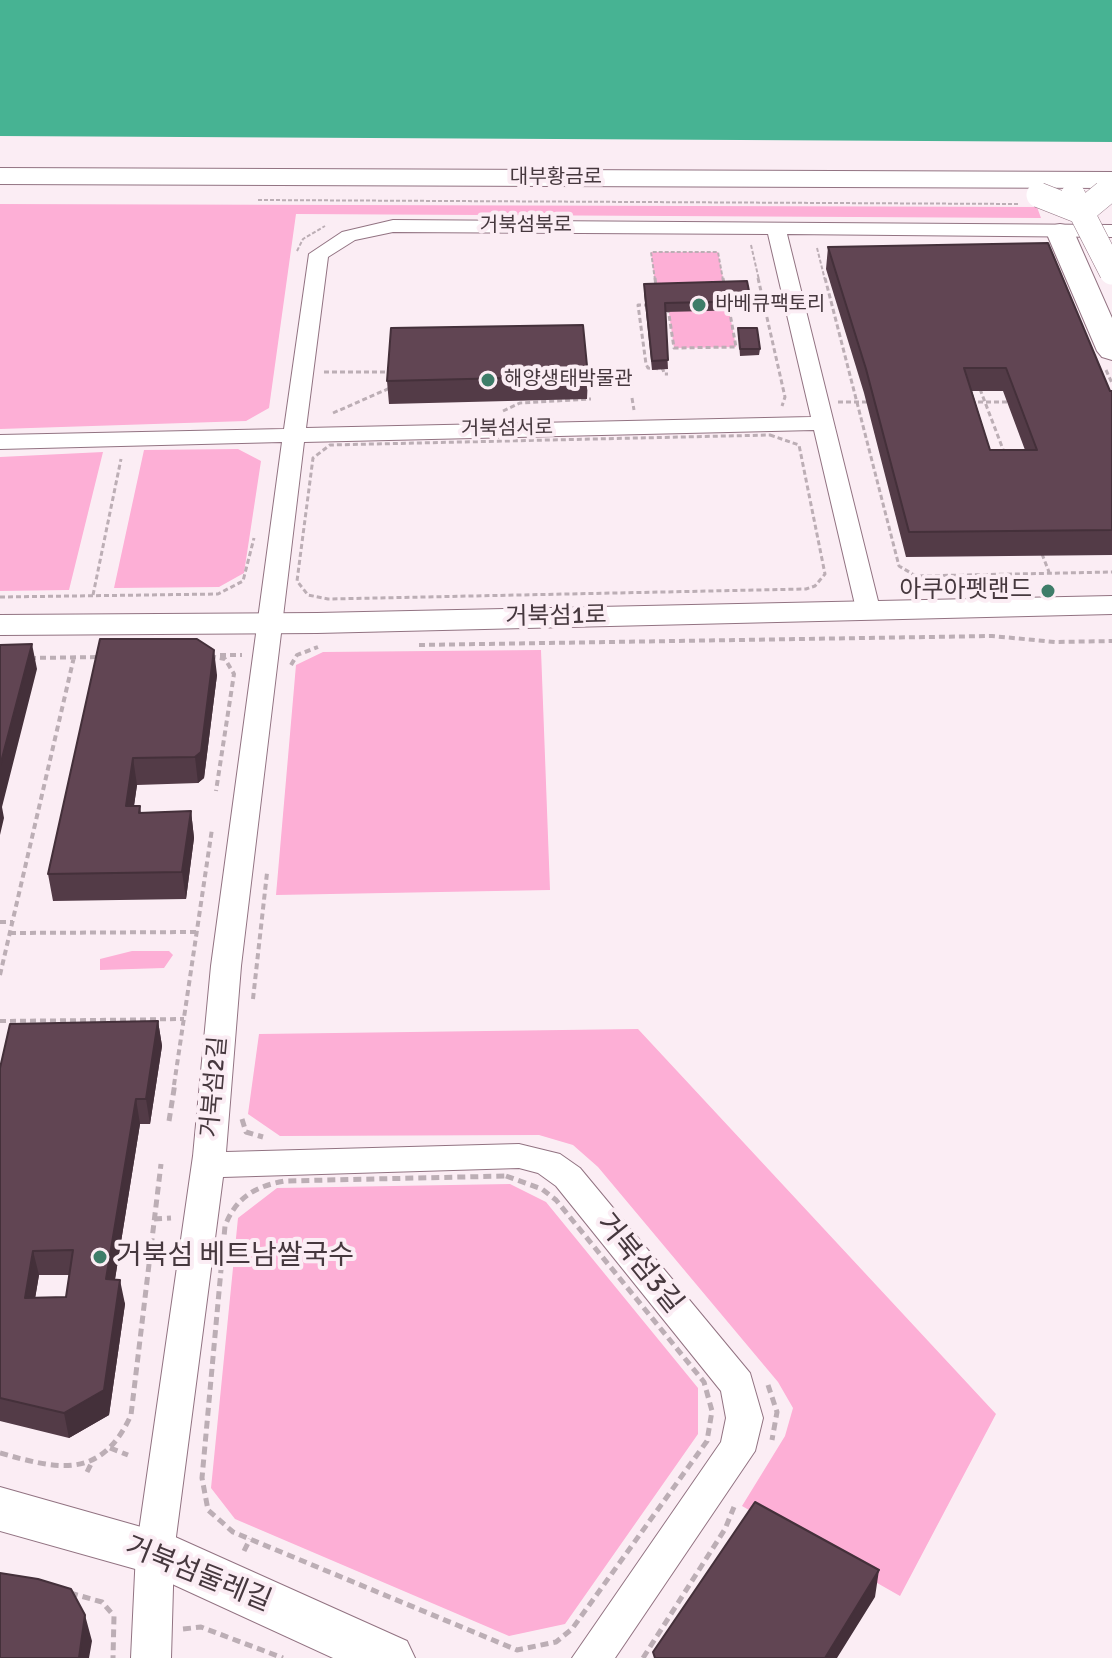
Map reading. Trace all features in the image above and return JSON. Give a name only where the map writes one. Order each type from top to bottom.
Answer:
[{"type":"main road","name":"대부황금로","points":[[0,165],[1070,189],[1110,183]]},
{"type":"main road","name":"대부황금로","points":[[0,176],[966,179],[1070,189]]},
{"type":"main road","points":[[966,179],[1036,199],[1070,189],[1110,183]]},
{"type":"main road","points":[[1070,189],[1112,272]]},
{"type":"main road","points":[[1060,232],[1109,360]]},
{"type":"street","name":"거북섬북로","points":[[268,622],[315,263],[331,244],[377,228],[408,225],[1112,231]]},
{"type":"street","points":[[776,229],[868,609]]},
{"type":"street","name":"거북섬서로","points":[[0,442],[823,423]]},
{"type":"street","name":"거북섬1로","points":[[0,625],[1112,605]]},
{"type":"street","name":"거북섬2길","points":[[151,1658],[155,1552],[208,1165],[226,966],[268,622]]},
{"type":"street","name":"거북섬3길","points":[[208,1165],[519,1156],[548,1163],[568,1177],[737,1384],[747,1411],[745,1431],[736,1451],[592,1658]]},
{"type":"street","name":"거북섬둘레길","points":[[0,1509],[155,1552],[389,1658]]},
{"type":"path","points":[[254,199],[1036,199]]},
{"type":"path","points":[[297,252],[303,239],[332,223]]},
{"type":"path","points":[[746,241],[754,247],[785,397],[785,402],[777,409]]},
{"type":"path","points":[[822,245],[815,249],[899,566],[916,576],[1112,572]]},
{"type":"path","points":[[656,292],[651,252],[718,252],[725,288]]},
{"type":"path","points":[[668,374],[664,374],[663,369],[648,368],[638,305],[668,305],[674,348],[736,347],[727,300]]},
{"type":"path","points":[[1109,360],[1112,383]]},
{"type":"path","points":[[320,384],[322,372],[391,372]]},
{"type":"path","points":[[979,387],[1006,459]]},
{"type":"path","points":[[338,419],[327,416],[390,388]]},
{"type":"path","points":[[632,398],[634,413]]},
{"type":"path","points":[[508,417],[494,417],[520,403],[591,399]]},
{"type":"path","points":[[838,402],[884,402]]},
{"type":"path","points":[[956,402],[1017,402]]},
{"type":"path","points":[[754,435],[778,435],[799,445],[825,574],[815,586],[795,590],[344,599],[308,595],[297,581],[313,458],[330,445],[754,435]]},
{"type":"path","points":[[858,444],[866,444]]},
{"type":"path","points":[[93,596],[123,449]]},
{"type":"path","points":[[239,587],[248,574],[256,531]]},
{"type":"path","points":[[1039,544],[1049,573]]},
{"type":"path","points":[[890,570],[899,566]]},
{"type":"path","points":[[825,574],[836,574]]},
{"type":"path","points":[[913,589],[916,576]]},
{"type":"path","points":[[0,597],[218,594],[239,587],[255,587]]},
{"type":"path","points":[[217,601],[218,594]]},
{"type":"path","points":[[411,645],[992,636],[1055,642],[1112,641]]},
{"type":"path","points":[[210,656],[212,642]]},
{"type":"path","points":[[289,680],[297,655],[319,646]]},
{"type":"path","points":[[210,656],[242,655]]},
{"type":"path","points":[[210,656],[225,659],[234,674],[216,791]]},
{"type":"path","points":[[0,975],[74,657]]},
{"type":"path","points":[[30,658],[104,657]]},
{"type":"path","points":[[169,1121],[212,829]]},
{"type":"path","points":[[252,1008],[267,870]]},
{"type":"path","points":[[0,922],[13,922]]},
{"type":"path","points":[[10,933],[197,932]]},
{"type":"path","points":[[0,1021],[184,1019]]},
{"type":"path","points":[[241,1109],[245,1140]]},
{"type":"path","points":[[171,1110],[184,1110]]},
{"type":"path","points":[[246,1132],[271,1140]]},
{"type":"path","points":[[0,1453],[61,1468],[95,1457],[110,1448],[125,1432],[131,1415],[161,1164]]},
{"type":"path","points":[[239,1199],[253,1189],[285,1181],[506,1176],[523,1180],[556,1200],[704,1382],[713,1401],[714,1422],[707,1441],[572,1629],[556,1642],[517,1650],[214,1522],[202,1504],[202,1478],[225,1226],[239,1199],[241,1187]]},
{"type":"path","points":[[154,1219],[171,1218]]},
{"type":"path","points":[[763,1374],[777,1403],[779,1424],[768,1449]]},
{"type":"path","points":[[110,1448],[128,1455]]},
{"type":"path","points":[[87,1472],[95,1457]]},
{"type":"path","points":[[643,1658],[725,1529],[738,1498]]},
{"type":"path","points":[[244,1551],[250,1539]]},
{"type":"path","points":[[67,1592],[102,1602],[114,1616],[113,1658]]},
{"type":"path","points":[[179,1629],[201,1627],[283,1658]]},
{"type":"shaded area","points":[[0,0],[1112,0],[1112,142],[0,136]]},
{"type":"shaded area","points":[[0,204],[1037,207],[1041,218],[296,214],[269,408],[246,421],[0,429]]},
{"type":"shaded area","points":[[651,252],[718,252],[736,347],[674,348],[668,306],[658,305]]},
{"type":"shaded area","points":[[238,449],[261,461],[244,573],[219,587],[114,588],[144,450]]},
{"type":"shaded area","points":[[103,452],[69,590],[0,591],[0,457]]},
{"type":"shaded area","points":[[541,650],[550,890],[276,895],[296,665],[323,652]]},
{"type":"shaded area","points":[[132,951],[169,951],[173,955],[164,968],[100,970],[100,959]]},
{"type":"shaded area","points":[[638,1029],[996,1414],[900,1596],[742,1506],[785,1436],[793,1408],[778,1382],[598,1167],[573,1145],[539,1135],[280,1136],[248,1114],[259,1034]]},
{"type":"shaded area","points":[[510,1184],[546,1202],[698,1388],[698,1434],[565,1624],[509,1636],[235,1519],[211,1488],[238,1218],[277,1188]]},
{"type":"building","points":[[1048,243],[1112,391],[1112,530],[909,532],[866,369],[828,247]],"holes":[[[964,368],[1006,368],[1037,450],[990,450]]]},
{"type":"building","points":[[747,281],[751,301],[665,303],[668,360],[652,361],[644,284]]},
{"type":"building","points":[[583,325],[588,376],[387,381],[391,328]]},
{"type":"building","points":[[738,328],[757,328],[760,349],[740,349]]},
{"type":"building","points":[[100,639],[197,639],[214,650],[201,752],[195,757],[133,758],[126,806],[140,806],[139,813],[191,811],[182,872],[48,874]]},
{"type":"building","points":[[32,644],[0,766],[0,645]]},
{"type":"building","points":[[158,1021],[146,1099],[136,1099],[106,1279],[120,1280],[104,1390],[64,1413],[0,1398],[0,1068],[10,1024]],"holes":[[[73,1250],[66,1297],[25,1298],[33,1251]]]},
{"type":"building","points":[[755,1502],[879,1570],[825,1658],[655,1658],[653,1652]]},
{"type":"building","points":[[0,1573],[38,1579],[71,1589],[85,1615],[79,1658],[0,1658]]},
{"type":"place","name":"바베큐팩토리","points":[[699,305]]},
{"type":"place","name":"해양생태박물관","points":[[488,380]]},
{"type":"place","name":"아쿠아펫랜드","points":[[1048,591]]},
{"type":"place","name":"거북섬 베트남쌀국수","points":[[100,1257]]}]
